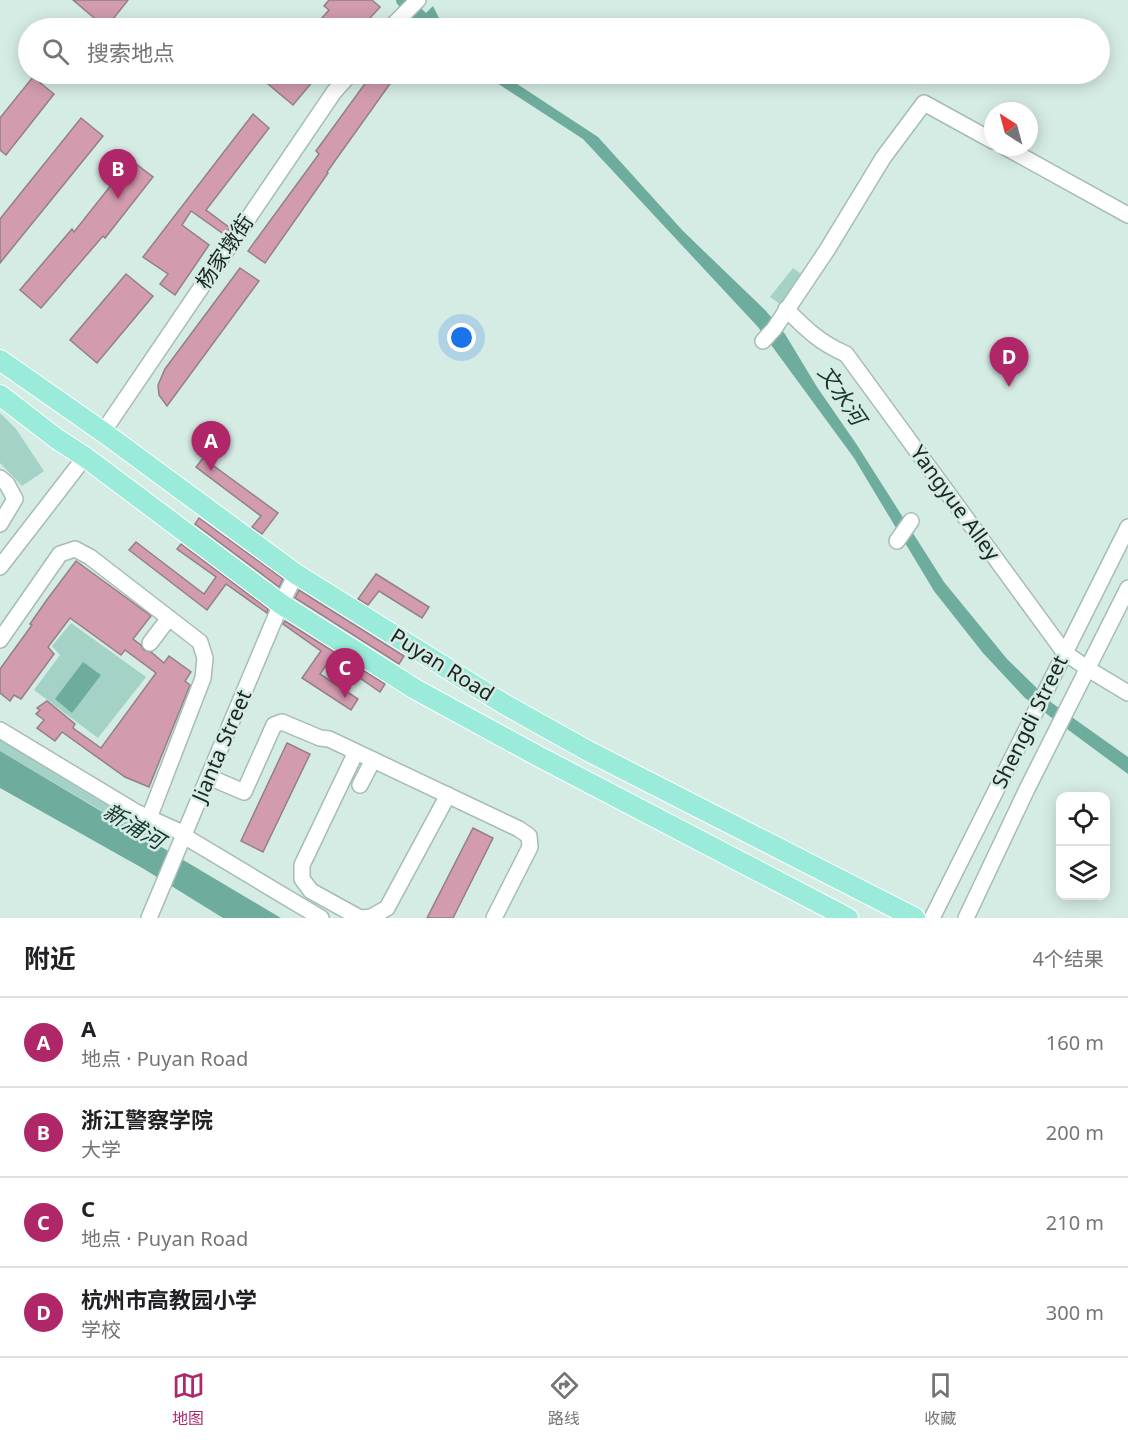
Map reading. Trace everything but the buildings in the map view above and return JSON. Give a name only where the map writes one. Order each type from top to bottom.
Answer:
[{"type":"main road","name":"Puyan Road","points":[[0,360],[103,432],[296,574],[504,704],[590,752],[915,918]]},
{"type":"main road","name":"Puyan Road","points":[[0,394],[57,439],[85,457],[281,604],[415,689],[536,756],[848,918]]},
{"type":"street","points":[[401,18],[418,0]]},
{"type":"street","name":"杨家墩街","points":[[103,432],[341,84]]},
{"type":"street","points":[[763,341],[844,224],[883,158],[924,103],[984,136]]},
{"type":"street","points":[[1021,156],[1128,215]]},
{"type":"street","name":"Yangyue Alley","points":[[783,315],[828,347],[846,354],[1064,652],[1128,693]]},
{"type":"street","points":[[0,567],[85,457]]},
{"type":"street","points":[[0,478],[7,484],[15,499],[0,524]]},
{"type":"street","points":[[897,541],[911,520]]},
{"type":"street","name":"Shengdi Street","points":[[932,918],[1128,527]]},
{"type":"street","points":[[0,640],[60,554],[75,549],[90,557],[200,642],[205,658],[203,678],[149,818]]},
{"type":"street","name":"Jianta Street","points":[[149,918],[281,604],[296,574]]},
{"type":"street","name":"Shengdi Street","points":[[966,918],[1128,588]]},
{"type":"street","points":[[150,643],[169,618]]},
{"type":"street","points":[[209,777],[244,792],[274,725],[282,722],[320,738],[329,739],[519,829],[529,836],[530,847],[494,918]]},
{"type":"street","points":[[0,730],[182,840],[321,918]]},
{"type":"street","points":[[356,752],[302,865],[302,879],[311,891],[361,918],[371,917],[387,908],[448,795]]},
{"type":"street","points":[[360,785],[373,760]]},
{"type":"shaded area","points":[[433,6],[439,18],[421,18]]},
{"type":"shaded area","points":[[498,84],[517,84],[598,137],[683,231],[766,311],[785,334],[944,582],[1007,659],[1052,703],[1128,757],[1128,774],[1025,698],[983,653],[934,591],[854,458],[758,327],[583,139]]},
{"type":"shaded area","points":[[793,268],[801,274],[780,304],[770,297]]},
{"type":"shaded area","points":[[0,413],[16,429],[44,471],[22,486],[0,463]]},
{"type":"shaded area","points":[[71,623],[146,677],[98,738],[34,690],[60,655],[52,646]]},
{"type":"shaded area","points":[[83,662],[101,675],[72,713],[55,699]]},
{"type":"shaded area","points":[[0,739],[155,832],[155,842],[0,751]]},
{"type":"shaded area","points":[[0,751],[281,918],[223,918],[144,869],[0,788]]},
{"type":"waterway","name":"文水河","points":[[403,0],[421,18]]},
{"type":"place","name":"浙江警察学院","points":[[118,199]]},
{"type":"place","name":"杭州市高教园小学","points":[[1009,387]]},
{"type":"place","name":"A","points":[[211,471]]},
{"type":"place","name":"C","points":[[345,698]]},
{"type":"water label","name":"新浦河","points":[[134,826]]}]
